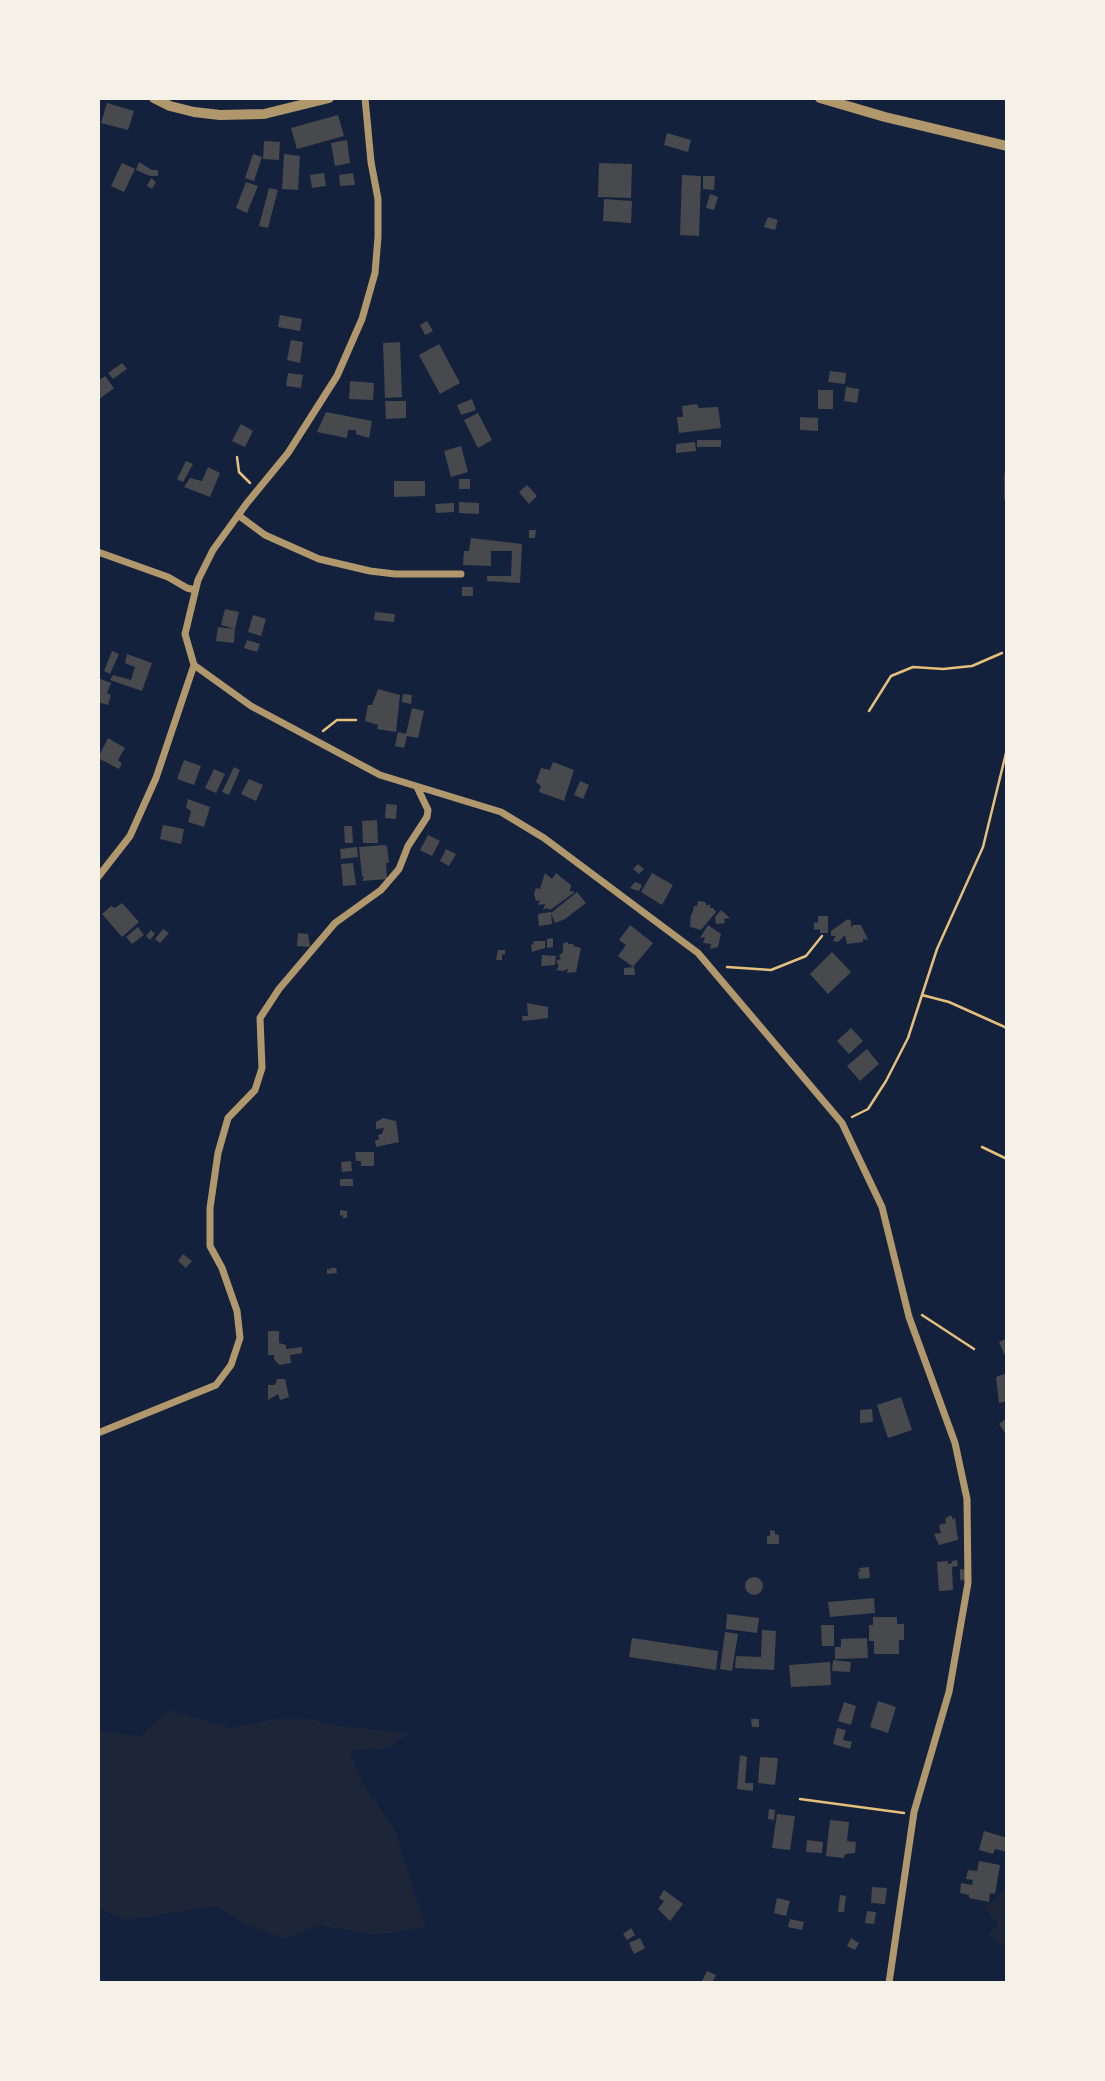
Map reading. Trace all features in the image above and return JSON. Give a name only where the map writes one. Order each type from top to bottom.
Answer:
[{"type":"street","points":[[154,98],[194,112],[231,115],[264,114],[329,98]]},
{"type":"street","points":[[98,877],[130,836],[156,778],[194,665],[185,634],[198,580],[213,550],[288,453],[337,376],[362,319],[376,273],[378,199],[371,162],[365,98]]},
{"type":"street","points":[[820,98],[885,117],[1007,146]]},
{"type":"street","points":[[238,515],[265,535],[319,559],[349,567],[395,574],[461,574]]},
{"type":"street","points":[[98,552],[137,565],[195,590]]},
{"type":"street","points":[[194,665],[251,706],[380,775],[501,812],[576,861],[698,953],[842,1123],[882,1207],[905,1303],[954,1443],[967,1499],[969,1534],[968,1583],[949,1692],[914,1812],[889,1983]]},
{"type":"street","points":[[98,1433],[216,1385],[231,1365],[240,1338],[237,1311],[222,1268],[210,1247],[210,1209],[218,1153],[229,1118],[254,1090],[262,1068],[260,1018],[279,989],[335,923],[381,890],[399,869],[408,846],[427,817],[428,810],[417,787]]},
{"type":"path","points":[[237,457],[239,472],[257,490]]},
{"type":"path","points":[[869,711],[891,676],[913,667],[943,669],[972,666],[1002,653]]},
{"type":"path","points":[[303,734],[316,736],[337,720],[356,720]]},
{"type":"path","points":[[842,1123],[868,1109],[908,1038],[937,949],[983,847],[1007,750]]},
{"type":"path","points":[[710,966],[771,970],[806,956],[822,936]]},
{"type":"path","points":[[922,995],[949,1002],[1007,1028]]},
{"type":"path","points":[[982,1147],[1007,1159]]},
{"type":"path","points":[[905,1303],[974,1349]]},
{"type":"path","points":[[800,1799],[859,1808],[914,1812]]},
{"type":"shaded area","points":[[169,1710],[231,1728],[276,1719],[309,1719],[339,1726],[409,1733],[389,1748],[349,1751],[366,1789],[394,1828],[426,1927],[373,1935],[319,1925],[286,1939],[245,1924],[216,1906],[126,1920],[98,1908],[98,1731],[140,1736]]},
{"type":"shaded area","points":[[1005,1889],[1007,1945],[1002,1946],[988,1935],[998,1924],[983,1906],[990,1904]]},
{"type":"building","points":[[107,103],[134,111],[128,130],[101,123]]},
{"type":"building","points":[[338,115],[344,136],[297,149],[291,128]]},
{"type":"building","points":[[667,133],[691,140],[688,152],[664,145]]},
{"type":"building","points":[[347,140],[350,163],[335,166],[331,143]]},
{"type":"building","points":[[264,141],[280,142],[279,160],[263,159]]},
{"type":"building","points":[[253,154],[262,157],[254,181],[245,178]]},
{"type":"building","points":[[284,154],[300,156],[298,190],[282,189]]},
{"type":"building","points":[[139,162],[152,170],[158,170],[158,176],[150,176],[136,170]]},
{"type":"building","points":[[122,163],[135,169],[124,192],[111,186]]},
{"type":"building","points":[[599,163],[632,164],[631,198],[598,197]]},
{"type":"building","points":[[324,173],[326,186],[312,188],[310,175]]},
{"type":"building","points":[[353,173],[355,185],[340,186],[339,175]]},
{"type":"building","points":[[682,175],[701,176],[699,236],[680,235]]},
{"type":"building","points":[[703,176],[715,176],[714,190],[703,189]]},
{"type":"building","points":[[151,178],[156,182],[152,189],[147,186]]},
{"type":"building","points":[[246,182],[258,186],[247,213],[236,208]]},
{"type":"building","points":[[269,188],[278,190],[268,228],[259,226]]},
{"type":"building","points":[[710,194],[718,197],[714,210],[706,208]]},
{"type":"building","points":[[604,199],[632,201],[631,223],[603,221]]},
{"type":"building","points":[[768,217],[778,220],[775,230],[764,227]]},
{"type":"building","points":[[280,315],[302,319],[300,331],[278,327]]},
{"type":"building","points":[[427,321],[433,331],[425,335],[420,325]]},
{"type":"building","points":[[291,340],[303,342],[300,363],[287,360]]},
{"type":"building","points":[[400,342],[402,397],[385,398],[383,343]]},
{"type":"building","points":[[439,344],[460,383],[440,394],[419,355]]},
{"type":"building","points":[[122,363],[127,369],[113,379],[108,373]]},
{"type":"building","points":[[830,371],[846,373],[845,384],[828,382]]},
{"type":"building","points":[[288,373],[303,375],[301,388],[286,386]]},
{"type":"building","points":[[105,376],[114,388],[98,400],[98,381]]},
{"type":"building","points":[[350,381],[374,383],[373,400],[349,399]]},
{"type":"building","points":[[846,387],[859,389],[857,403],[844,401]]},
{"type":"building","points":[[818,390],[833,390],[833,409],[818,409]]},
{"type":"building","points":[[472,399],[476,410],[461,415],[457,405]]},
{"type":"building","points":[[385,401],[406,401],[406,418],[386,419]]},
{"type":"building","points":[[697,404],[699,408],[718,407],[721,428],[679,433],[677,417],[683,417],[682,406]]},
{"type":"building","points":[[326,412],[372,421],[369,438],[356,434],[356,430],[348,430],[347,438],[317,432]]},
{"type":"building","points":[[478,413],[492,440],[478,448],[464,420]]},
{"type":"building","points":[[800,417],[818,418],[818,431],[800,430]]},
{"type":"building","points":[[241,424],[253,431],[245,447],[232,441]]},
{"type":"building","points":[[697,440],[721,440],[721,447],[697,447]]},
{"type":"building","points":[[695,442],[696,451],[676,453],[676,444]]},
{"type":"building","points":[[461,446],[468,472],[451,477],[444,451]]},
{"type":"building","points":[[186,461],[193,464],[183,482],[177,479]]},
{"type":"building","points":[[208,467],[220,473],[210,497],[184,487],[190,478],[202,481]]},
{"type":"building","points":[[1004,473],[1007,473],[1007,500],[1004,499]]},
{"type":"building","points":[[459,479],[470,479],[470,489],[459,489]]},
{"type":"building","points":[[394,481],[425,481],[425,496],[394,497]]},
{"type":"building","points":[[527,485],[537,496],[529,504],[519,492]]},
{"type":"building","points":[[459,502],[479,503],[479,514],[459,513]]},
{"type":"building","points":[[454,503],[454,512],[436,513],[435,504]]},
{"type":"building","points":[[529,530],[536,530],[535,538],[529,538]]},
{"type":"building","points":[[471,538],[522,544],[520,583],[487,581],[487,576],[511,576],[512,551],[491,551],[491,566],[463,565],[464,551],[469,551]]},
{"type":"building","points":[[462,587],[473,587],[473,596],[462,596]]},
{"type":"building","points":[[225,609],[239,612],[235,629],[221,625]]},
{"type":"building","points":[[375,612],[395,614],[394,622],[374,620]]},
{"type":"building","points":[[253,615],[266,619],[261,636],[248,632]]},
{"type":"building","points":[[218,627],[235,629],[234,643],[216,641]]},
{"type":"building","points":[[247,640],[260,644],[257,652],[244,648]]},
{"type":"building","points":[[112,651],[119,654],[110,674],[104,671]]},
{"type":"building","points":[[127,654],[152,663],[142,691],[110,680],[113,675],[131,680],[135,667],[125,663]]},
{"type":"building","points":[[98,678],[111,683],[107,693],[111,695],[108,705],[98,702]]},
{"type":"building","points":[[378,689],[400,695],[396,732],[377,729],[378,725],[365,721],[368,705],[372,705]]},
{"type":"building","points":[[403,694],[412,695],[411,704],[402,702]]},
{"type":"building","points":[[412,708],[424,711],[418,738],[407,736],[404,748],[395,746],[398,732],[406,734]]},
{"type":"building","points":[[108,738],[125,748],[118,760],[122,764],[119,769],[98,758]]},
{"type":"building","points":[[184,760],[201,766],[194,785],[177,779]]},
{"type":"building","points":[[553,762],[574,770],[564,801],[539,792],[541,786],[536,782],[541,768],[550,770]]},
{"type":"building","points":[[234,767],[240,770],[229,795],[222,792]]},
{"type":"building","points":[[214,769],[225,774],[216,793],[205,788]]},
{"type":"building","points":[[249,779],[263,785],[256,801],[241,794]]},
{"type":"building","points":[[580,781],[589,785],[583,799],[574,795]]},
{"type":"building","points":[[188,799],[210,807],[204,827],[188,822],[191,811],[186,808]]},
{"type":"building","points":[[386,804],[397,805],[396,819],[385,818]]},
{"type":"building","points":[[377,820],[378,843],[363,843],[362,821]]},
{"type":"building","points":[[163,825],[184,829],[181,844],[160,839]]},
{"type":"building","points":[[344,826],[352,826],[353,843],[345,843]]},
{"type":"building","points":[[428,835],[440,841],[432,856],[420,850]]},
{"type":"building","points":[[387,846],[389,863],[386,863],[387,879],[362,881],[364,877],[359,847]]},
{"type":"building","points":[[357,847],[358,857],[341,859],[340,849]]},
{"type":"building","points":[[446,849],[456,854],[449,866],[440,861]]},
{"type":"building","points":[[353,863],[356,885],[343,886],[341,864]]},
{"type":"building","points":[[638,864],[644,869],[639,874],[633,869]]},
{"type":"building","points":[[545,873],[552,879],[556,873],[571,885],[570,891],[575,892],[550,910],[543,910],[545,904],[538,905],[540,900],[536,901],[534,894],[536,888],[540,889]]},
{"type":"building","points":[[652,873],[673,885],[662,905],[641,892]]},
{"type":"building","points":[[635,882],[642,885],[639,891],[630,888]]},
{"type":"building","points":[[577,892],[586,903],[555,923],[551,913]]},
{"type":"building","points":[[698,901],[705,902],[707,906],[710,904],[710,908],[716,912],[701,930],[690,927],[691,913],[692,915]]},
{"type":"building","points":[[122,903],[139,922],[122,937],[102,914],[111,906],[115,908]]},
{"type":"building","points":[[721,910],[730,918],[724,919],[725,923],[716,924],[715,917]]},
{"type":"building","points":[[551,912],[552,924],[539,926],[538,914]]},
{"type":"building","points":[[818,916],[828,916],[828,933],[820,933],[820,929],[814,930],[814,922],[818,923]]},
{"type":"building","points":[[848,919],[851,921],[851,928],[853,925],[861,925],[868,940],[847,944],[845,935],[838,942],[833,941],[836,936],[831,936],[831,931]]},
{"type":"building","points":[[630,925],[653,943],[633,967],[618,956],[626,945],[619,940]]},
{"type":"building","points":[[708,925],[721,934],[718,947],[710,949],[711,944],[703,943],[705,937],[700,938]]},
{"type":"building","points":[[138,927],[144,935],[132,944],[126,937]]},
{"type":"building","points":[[163,929],[169,933],[160,943],[155,939]]},
{"type":"building","points":[[151,930],[155,934],[150,940],[146,936]]},
{"type":"building","points":[[298,933],[308,934],[310,947],[297,946]]},
{"type":"building","points":[[553,938],[553,947],[547,948],[547,939]]},
{"type":"building","points":[[534,941],[545,941],[545,948],[532,952],[531,944],[533,945]]},
{"type":"building","points":[[568,942],[581,948],[576,972],[567,973],[568,969],[556,970],[559,966],[556,961],[561,959],[559,956],[563,952],[563,943]]},
{"type":"building","points":[[498,950],[505,950],[502,960],[496,960]]},
{"type":"building","points":[[832,952],[851,972],[828,994],[810,974]]},
{"type":"building","points":[[542,955],[556,956],[555,965],[541,966]]},
{"type":"building","points":[[634,967],[635,975],[624,975],[624,968]]},
{"type":"building","points":[[527,1003],[548,1007],[548,1018],[523,1021],[522,1016],[528,1016]]},
{"type":"building","points":[[851,1028],[863,1041],[849,1054],[837,1041]]},
{"type":"building","points":[[867,1049],[879,1064],[860,1081],[847,1066]]},
{"type":"building","points":[[383,1118],[396,1121],[399,1142],[376,1147],[375,1140],[379,1140],[378,1135],[382,1134],[384,1128],[376,1129],[376,1122]]},
{"type":"building","points":[[355,1152],[374,1152],[374,1166],[361,1166],[361,1161],[356,1161]]},
{"type":"building","points":[[351,1161],[352,1171],[342,1172],[341,1162]]},
{"type":"building","points":[[340,1179],[353,1179],[353,1186],[340,1186]]},
{"type":"building","points":[[340,1210],[347,1211],[347,1218],[340,1216]]},
{"type":"building","points":[[183,1254],[192,1261],[186,1268],[178,1261]]},
{"type":"building","points":[[327,1268],[336,1268],[337,1273],[327,1274]]},
{"type":"building","points":[[268,1331],[279,1331],[279,1343],[286,1345],[286,1349],[302,1347],[302,1353],[290,1355],[291,1363],[279,1365],[274,1355],[268,1355]]},
{"type":"building","points":[[1007,1338],[1007,1360],[999,1342]]},
{"type":"building","points":[[1007,1373],[1007,1401],[999,1403],[996,1377]]},
{"type":"building","points":[[277,1379],[285,1379],[289,1397],[280,1400],[278,1394],[268,1400],[268,1385],[275,1385]]},
{"type":"building","points":[[901,1397],[912,1430],[888,1438],[877,1405]]},
{"type":"building","points":[[872,1409],[873,1422],[860,1423],[860,1410]]},
{"type":"building","points":[[1007,1418],[1007,1436],[999,1424]]},
{"type":"building","points":[[949,1516],[955,1518],[958,1540],[939,1545],[934,1534],[941,1533],[939,1525],[946,1523],[945,1519]]},
{"type":"building","points":[[770,1530],[779,1535],[779,1544],[767,1544]]},
{"type":"building","points":[[957,1560],[958,1566],[952,1567],[953,1590],[939,1591],[937,1562],[948,1561],[948,1564]]},
{"type":"building","points":[[869,1567],[870,1578],[859,1579],[859,1568]]},
{"type":"building","points":[[960,1569],[968,1570],[968,1581],[960,1580]]},
{"type":"building","points":[[754,1577],[760,1580],[763,1586],[760,1592],[754,1595],[748,1592],[745,1586],[748,1580]]},
{"type":"building","points":[[874,1598],[875,1613],[830,1617],[828,1602]]},
{"type":"building","points":[[727,1614],[759,1618],[757,1633],[726,1629]]},
{"type":"building","points":[[873,1617],[897,1617],[897,1624],[904,1624],[904,1640],[899,1640],[899,1654],[874,1654],[874,1641],[869,1641],[869,1625],[873,1625]]},
{"type":"building","points":[[821,1625],[834,1625],[834,1646],[822,1646]]},
{"type":"building","points":[[762,1630],[776,1631],[774,1670],[735,1668],[736,1656],[761,1657]]},
{"type":"building","points":[[725,1632],[738,1634],[732,1671],[720,1669]]},
{"type":"building","points":[[632,1638],[718,1651],[716,1670],[629,1657]]},
{"type":"building","points":[[867,1638],[868,1658],[835,1659],[835,1647],[841,1647],[841,1639]]},
{"type":"building","points":[[833,1660],[851,1662],[850,1672],[832,1671]]},
{"type":"building","points":[[830,1662],[831,1685],[791,1687],[789,1665]]},
{"type":"building","points":[[878,1701],[896,1707],[888,1733],[870,1727]]},
{"type":"building","points":[[844,1702],[856,1706],[851,1725],[838,1721]]},
{"type":"building","points":[[751,1719],[759,1719],[759,1727],[752,1727]]},
{"type":"building","points":[[837,1728],[846,1730],[843,1740],[852,1742],[850,1749],[833,1744]]},
{"type":"building","points":[[740,1755],[747,1757],[745,1783],[753,1783],[753,1791],[737,1789]]},
{"type":"building","points":[[760,1757],[778,1758],[775,1785],[758,1783]]},
{"type":"building","points":[[769,1809],[775,1810],[774,1820],[768,1819]]},
{"type":"building","points":[[777,1814],[795,1816],[790,1850],[772,1848]]},
{"type":"building","points":[[830,1820],[849,1822],[847,1841],[856,1842],[855,1853],[845,1854],[844,1858],[826,1856]]},
{"type":"building","points":[[984,1831],[1007,1838],[1007,1852],[995,1849],[993,1854],[979,1850]]},
{"type":"building","points":[[807,1840],[823,1842],[822,1853],[806,1852]]},
{"type":"building","points":[[979,1861],[1000,1865],[995,1894],[990,1893],[989,1902],[969,1898],[969,1895],[960,1893],[961,1883],[972,1885],[973,1880],[966,1879],[968,1870],[977,1871]]},
{"type":"building","points":[[872,1887],[887,1888],[885,1904],[871,1903]]},
{"type":"building","points":[[664,1890],[683,1904],[670,1921],[658,1909],[664,1901],[659,1898]]},
{"type":"building","points":[[840,1895],[846,1896],[844,1912],[838,1912]]},
{"type":"building","points":[[777,1898],[790,1901],[786,1916],[774,1913]]},
{"type":"building","points":[[867,1911],[876,1912],[874,1924],[865,1923]]},
{"type":"building","points":[[790,1919],[804,1922],[802,1930],[788,1927]]},
{"type":"building","points":[[631,1928],[635,1935],[627,1940],[623,1934]]},
{"type":"building","points":[[640,1938],[645,1948],[634,1954],[629,1943]]},
{"type":"building","points":[[851,1938],[859,1943],[855,1950],[847,1946]]},
{"type":"building","points":[[707,1971],[716,1975],[712,1983],[701,1983]]}]
